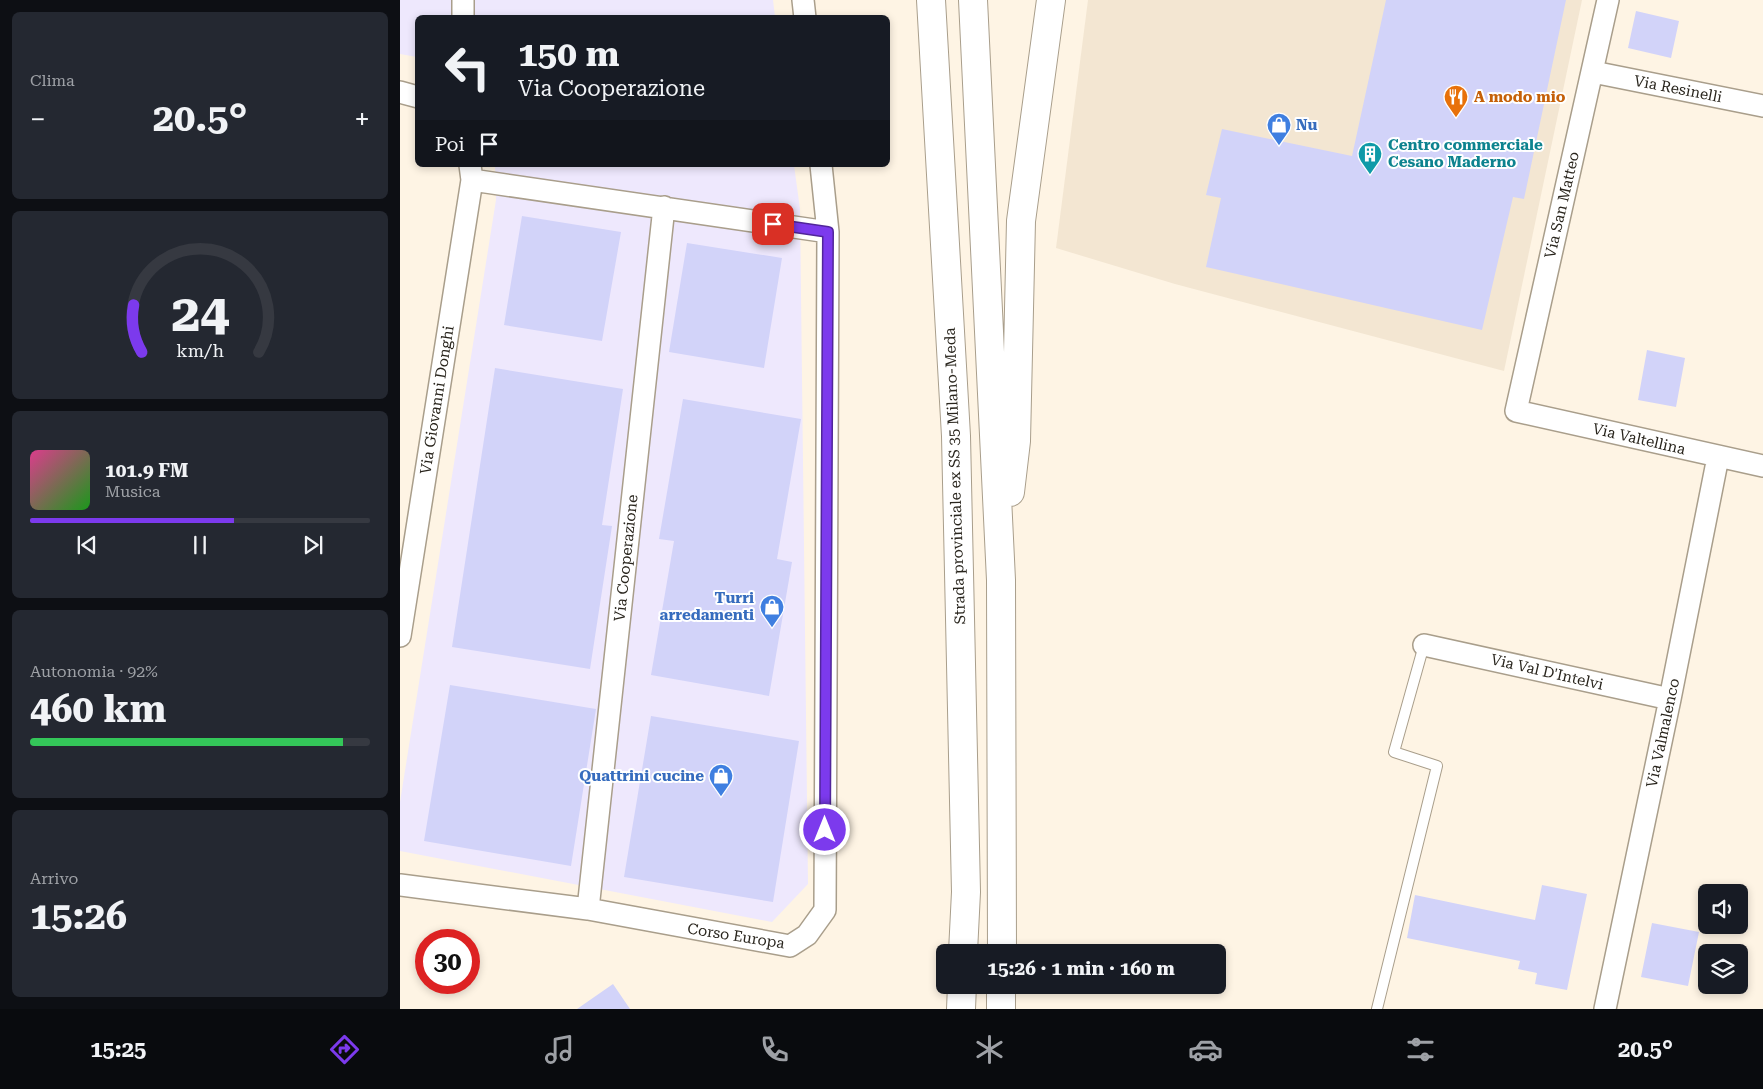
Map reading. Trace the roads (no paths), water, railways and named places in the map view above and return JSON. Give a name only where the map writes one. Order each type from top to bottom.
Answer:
[{"type":"highway","name":"Strada provinciale ex SS 35 Milano-Meda","points":[[931,0],[956,436],[966,892],[963,944]]},
{"type":"highway","points":[[973,0],[1001,580],[1002,944]]},
{"type":"highway","points":[[1001,580],[1016,441],[1021,221],[1051,0]]},
{"type":"highway","points":[[961,1009],[962,994]]},
{"type":"highway","points":[[1001,1009],[1002,994]]},
{"type":"street","points":[[463,0],[463,15]]},
{"type":"street","points":[[804,0],[805,15]]},
{"type":"street","name":"Via San Matteo","points":[[1516,410],[1608,0]]},
{"type":"street","name":"Via Resinelli","points":[[1593,72],[1763,106]]},
{"type":"street","points":[[400,92],[415,96]]},
{"type":"street","name":"Corso Europa","points":[[400,885],[588,909],[790,946],[807,936],[824,910],[828,232],[821,167]]},
{"type":"street","points":[[471,172],[664,207],[828,232]]},
{"type":"street","name":"Via Giovanni Donghi","points":[[400,636],[471,172]]},
{"type":"street","name":"Via Cooperazione","points":[[588,909],[664,207]]},
{"type":"street","name":"Via Valtellina","points":[[1516,410],[1763,466]]},
{"type":"street","name":"Via Valmalenco","points":[[1605,1009],[1670,700],[1718,457]]},
{"type":"street","name":"Via Val D'Intelvi","points":[[1424,645],[1670,700]]},
{"type":"lane","points":[[1377,1009],[1438,766],[1394,752],[1424,645]]},
{"type":"place","name":"A modo mio","points":[[1456,118]]},
{"type":"place","name":"Nu","points":[[1279,146]]},
{"type":"place","name":"Centro commerciale Cesano Maderno","points":[[1370,175]]},
{"type":"place","name":"Turri arredamenti","points":[[772,628]]},
{"type":"place","name":"Quattrini cucine","points":[[721,797]]}]
